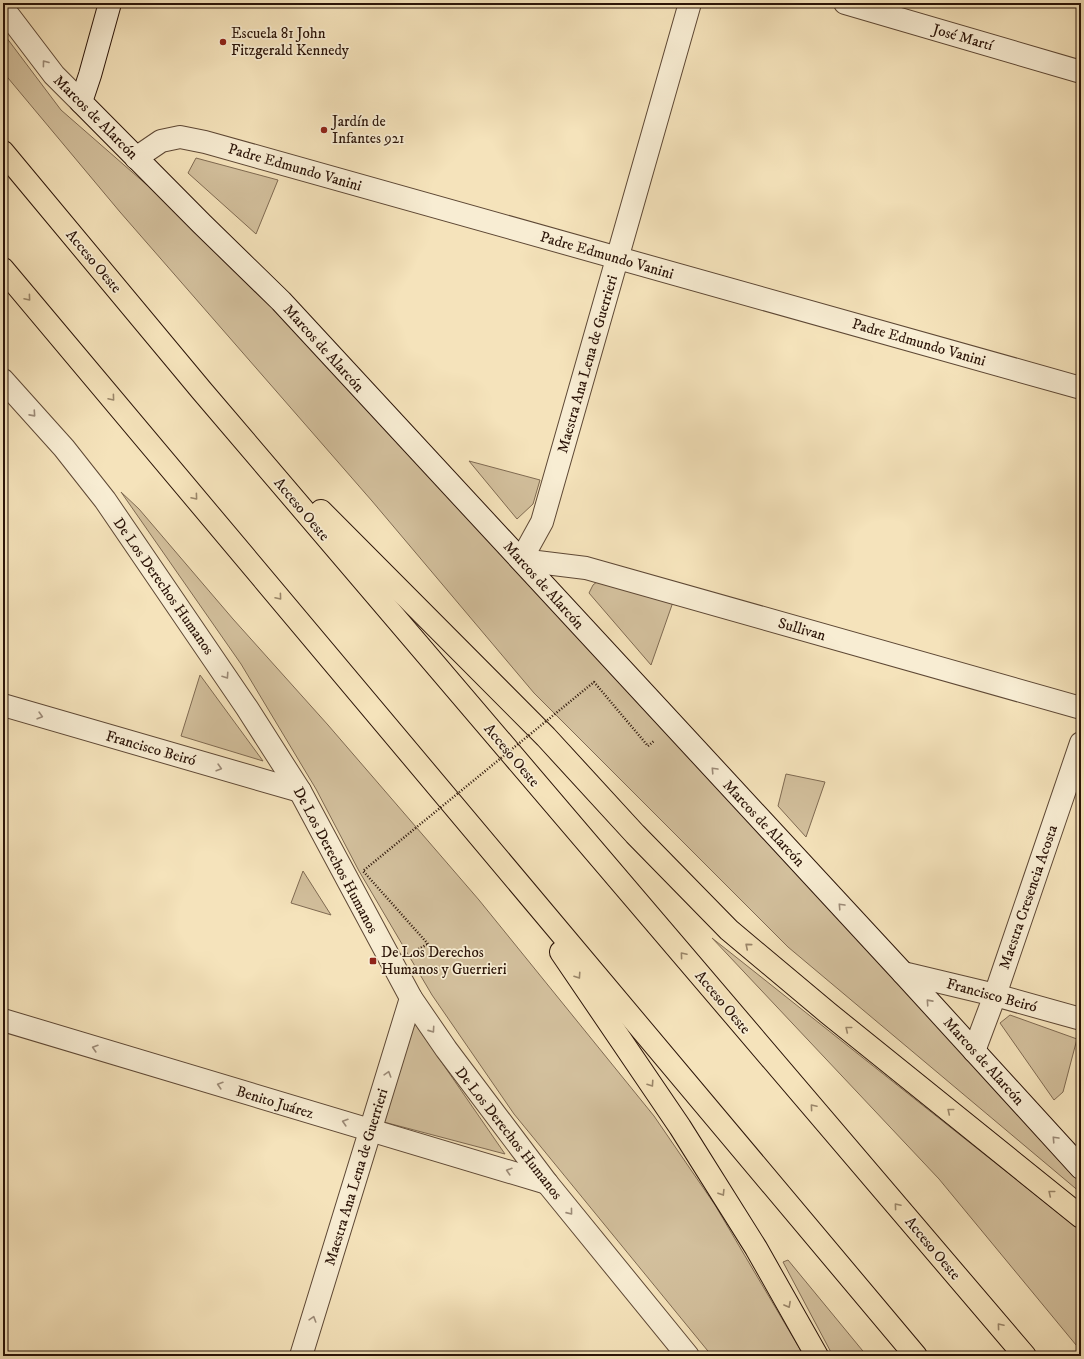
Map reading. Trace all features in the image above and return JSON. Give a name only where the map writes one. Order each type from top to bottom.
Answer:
[{"type":"highway","name":"Acceso Oeste","points":[[3,152],[202,391],[1025,1356]]},
{"type":"highway","points":[[3,269],[916,1356]]},
{"type":"highway","points":[[202,391],[546,737],[635,834],[729,930],[1081,1217]]},
{"type":"highway","points":[[493,851],[680,1127],[756,1248],[817,1356]]},
{"type":"street","points":[[81,102],[110,3]]},
{"type":"street","name":"Maestra Ana Lena de Guerrieri","points":[[521,560],[542,522],[690,3]]},
{"type":"street","name":"José Martí","points":[[845,3],[1081,72]]},
{"type":"street","name":"Marcos de Alarcón","points":[[3,8],[54,75],[281,301],[521,560],[602,650],[903,973],[1081,1168]]},
{"type":"street","name":"Padre Edmundo Vanini","points":[[136,158],[161,141],[180,137],[205,142],[1081,388]]},
{"type":"street","name":"De Los Derechos Humanos","points":[[4,388],[64,448],[105,500],[243,701],[300,791],[410,998],[477,1092],[547,1183],[688,1356]]},
{"type":"street","name":"Sullivan","points":[[521,560],[586,568],[1081,708]]},
{"type":"street","name":"Francisco Beiró","points":[[3,705],[300,791]]},
{"type":"street","name":"Maestra Cresencia Acosta","points":[[974,1051],[995,995],[1081,743]]},
{"type":"street","name":"Francisco Beiró","points":[[903,973],[995,995],[1081,1019]]},
{"type":"street","name":"Maestra Ana Lena de Guerrieri","points":[[301,1356],[410,998]]},
{"type":"street","name":"Benito Juárez","points":[[3,1020],[547,1183]]},
{"type":"path","points":[[428,944],[363,871],[594,682],[648,746]]},
{"type":"shaded area","points":[[3,33],[61,110],[163,199],[284,316],[1081,1177],[1081,1193],[788,947],[534,693],[372,501],[120,212],[3,72]]},
{"type":"shaded area","points":[[196,158],[278,180],[256,234],[188,173]]},
{"type":"shaded area","points":[[469,461],[540,480],[533,504],[517,519]]},
{"type":"shaded area","points":[[121,492],[139,509],[233,619],[328,725],[479,900],[654,1116],[715,1205],[804,1356],[712,1356],[514,1114],[432,995],[359,871],[316,789],[241,664]]},
{"type":"shaded area","points":[[598,581],[673,602],[651,665],[589,593],[593,585]]},
{"type":"shaded area","points":[[200,675],[263,761],[181,736]]},
{"type":"shaded area","points":[[786,774],[825,782],[806,837],[778,806]]},
{"type":"shaded area","points":[[303,871],[331,915],[291,903]]},
{"type":"shaded area","points":[[712,938],[1081,1231],[1081,1351],[939,1179]]},
{"type":"shaded area","points":[[407,1012],[505,1154],[380,1121]]},
{"type":"shaded area","points":[[1010,1015],[1077,1039],[1063,1092],[1054,1100],[1000,1023]]},
{"type":"shaded area","points":[[788,1260],[867,1356],[833,1356],[783,1262]]},
{"type":"place","name":"Escuela 81 John Fitzgerald Kennedy","points":[[223,42]]},
{"type":"place","name":"Jardín de Infantes 921","points":[[324,130]]},
{"type":"place","name":"De Los Derechos Humanos y Guerrieri","points":[[373,961]]}]
